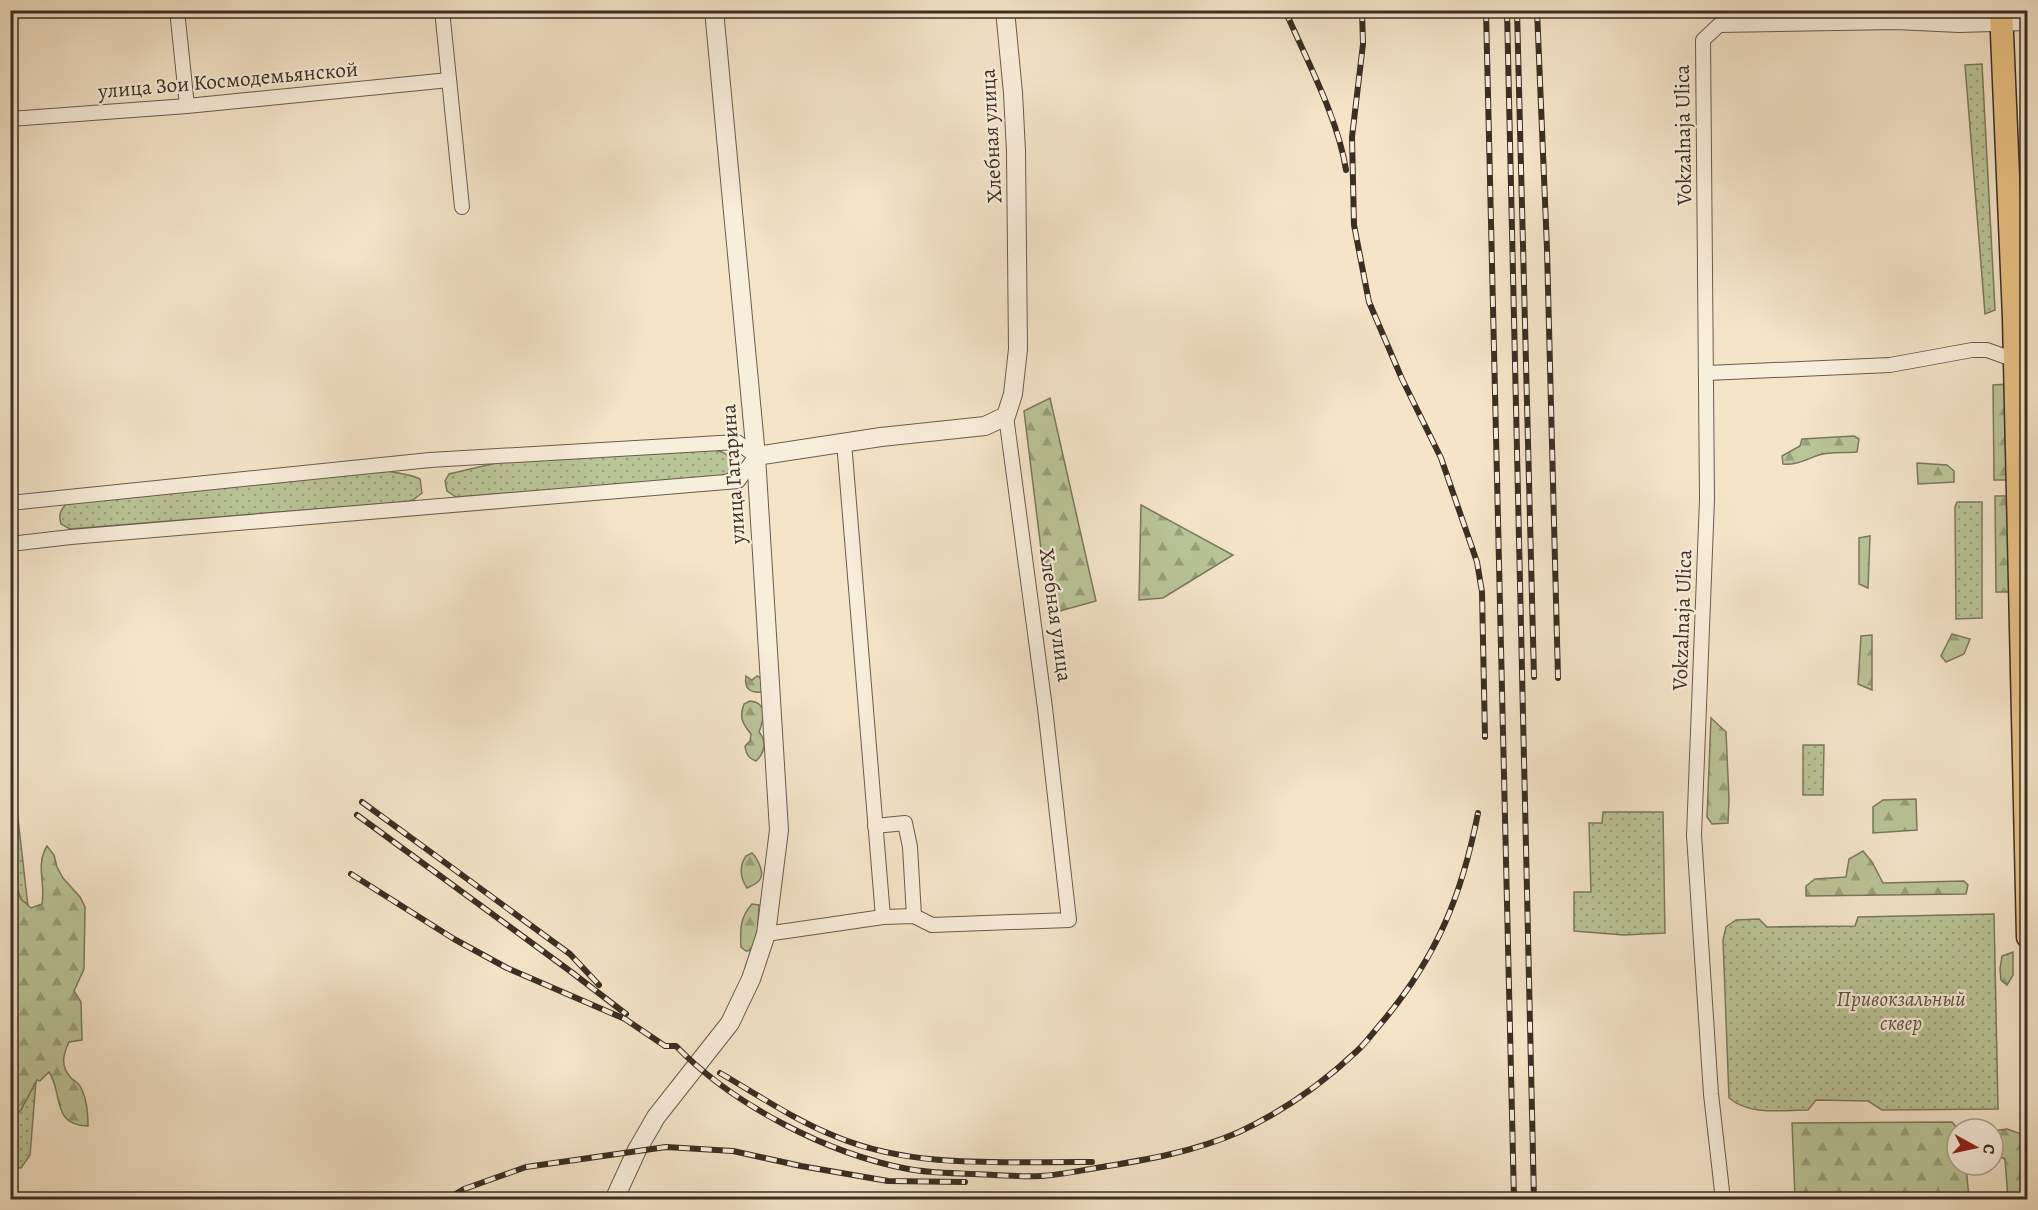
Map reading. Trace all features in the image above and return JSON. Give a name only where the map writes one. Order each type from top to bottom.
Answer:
[{"type":"main road","points":[[2001,17],[2021,360],[2028,937]]},
{"type":"street","points":[[177,10],[187,106]]},
{"type":"street","points":[[442,10],[462,207]]},
{"type":"street","name":"улица Гагарина","points":[[614,1200],[637,1150],[656,1117],[729,1023],[751,980],[766,933],[779,830],[756,456],[714,10]]},
{"type":"street","name":"Хлебная улица","points":[[766,933],[883,917],[914,916],[932,925],[1069,920],[1045,708],[1006,416],[1015,387],[1018,349],[1016,152],[1005,10]]},
{"type":"street","points":[[2001,17],[2028,23]]},
{"type":"street","name":"Vokzalnaja Ulica","points":[[1723,1200],[1711,1094],[1694,835],[1707,499],[1703,40],[1719,25],[1896,22],[1941,25],[2001,17]]},
{"type":"street","name":"улица Зои Космодемьянской","points":[[10,119],[187,106],[448,80]]},
{"type":"street","points":[[1707,373],[1890,365],[1972,350],[1987,350],[2021,360]]},
{"type":"street","points":[[10,502],[466,458],[736,442],[756,456],[881,437],[985,426],[1006,416]]},
{"type":"street","points":[[844,442],[883,917]]},
{"type":"street","points":[[10,544],[738,481],[756,456]]},
{"type":"street","points":[[875,826],[905,823],[910,847],[914,916]]},
{"type":"green space","points":[[2021,40],[2027,40],[2027,165]]},
{"type":"green space","points":[[1982,64],[1995,310],[1985,314],[1965,65]]},
{"type":"green space","points":[[2008,384],[2009,480],[1994,480],[1993,385]]},
{"type":"green space","points":[[1050,398],[1096,601],[1049,614],[1024,411]]},
{"type":"green space","points":[[1854,436],[1859,439],[1857,452],[1823,454],[1796,463],[1783,464],[1782,456],[1800,446],[1802,439]]},
{"type":"green space","points":[[711,450],[728,455],[732,467],[731,472],[715,478],[456,497],[447,491],[445,481],[449,474],[509,460]]},
{"type":"green space","points":[[1917,463],[1947,465],[1954,471],[1954,482],[1918,484]]},
{"type":"green space","points":[[385,470],[420,479],[422,493],[413,500],[404,502],[70,529],[61,524],[60,520],[61,512],[68,502]]},
{"type":"green space","points":[[1995,496],[2010,496],[2012,592],[1996,592]]},
{"type":"green space","points":[[1957,502],[1982,502],[1982,618],[1956,619],[1955,507]]},
{"type":"green space","points":[[1141,505],[1233,555],[1163,598],[1139,600]]},
{"type":"green space","points":[[1870,536],[1868,588],[1859,584],[1859,538]]},
{"type":"green space","points":[[1952,634],[1970,639],[1964,654],[1946,662],[1941,656]]},
{"type":"green space","points":[[1872,635],[1872,690],[1858,684],[1861,636]]},
{"type":"green space","points":[[746,676],[752,680],[757,676],[763,679],[762,692],[754,692],[747,687]]},
{"type":"green space","points":[[750,701],[760,705],[764,712],[759,732],[764,747],[756,761],[749,757],[746,751],[745,746],[750,741],[751,734],[742,716],[744,704]]},
{"type":"green space","points":[[1711,718],[1726,732],[1728,823],[1712,824],[1707,817]]},
{"type":"green space","points":[[1803,745],[1824,745],[1823,795],[1803,795]]},
{"type":"green space","points":[[11,746],[14,805],[12,833],[17,888],[21,899],[31,908],[42,904],[41,868],[47,846],[54,855],[63,878],[80,897],[85,907],[84,969],[74,991],[81,1002],[82,1040],[69,1042],[65,1051],[64,1065],[68,1074],[83,1092],[87,1106],[88,1126],[76,1124],[63,1114],[49,1072],[40,1081],[37,1080],[21,1110],[11,1118],[14,1081],[10,1078]]},
{"type":"green space","points":[[10,749],[41,1020],[30,1155],[21,1168],[10,1167]]},
{"type":"green space","points":[[1916,799],[1917,830],[1873,833],[1873,807],[1883,800]]},
{"type":"green space","points":[[1603,812],[1663,812],[1665,933],[1624,935],[1574,931],[1574,892],[1591,892],[1589,823],[1602,823]]},
{"type":"green space","points":[[1863,851],[1872,862],[1883,883],[1964,881],[1968,885],[1966,894],[1806,896],[1806,886],[1815,879],[1846,877],[1849,859]]},
{"type":"green space","points":[[752,853],[757,859],[762,874],[758,882],[747,888],[741,868],[746,856]]},
{"type":"green space","points":[[752,904],[759,905],[757,944],[753,950],[746,951],[741,947],[741,929],[745,914]]},
{"type":"green space","name":"Привокзальный сквер","points":[[1994,914],[1998,1109],[1882,1110],[1868,1101],[1816,1100],[1808,1110],[1767,1111],[1737,1104],[1729,1098],[1723,940],[1726,927],[1736,920],[1759,919],[1767,927],[1855,926],[1858,917]]},
{"type":"green space","points":[[2013,952],[2013,975],[2007,985],[2001,980],[2002,956]]},
{"type":"green space","points":[[1945,1122],[1945,1177],[1967,1177],[1969,1199],[1790,1199],[1795,1198],[1792,1123]]},
{"type":"green space","points":[[2005,1129],[2021,1134],[2023,1177],[2018,1199],[2008,1199]]},
{"type":"railway","points":[[1285,10],[1329,109],[1346,170]]},
{"type":"railway","points":[[1362,10],[1363,44],[1352,137],[1354,225],[1369,302],[1402,379],[1441,458],[1477,562],[1482,592],[1485,737]]},
{"type":"railway","points":[[1486,10],[1514,1200]]},
{"type":"railway","points":[[1507,10],[1534,1200]]},
{"type":"railway","points":[[1517,10],[1534,677]]},
{"type":"railway","points":[[1537,10],[1547,249],[1558,678]]},
{"type":"railway","points":[[362,802],[570,954],[599,985]]},
{"type":"railway","points":[[351,874],[454,939],[507,968],[625,1019],[665,1046],[676,1046],[699,1068],[753,1107],[814,1139],[877,1162],[916,1170],[1041,1176],[1151,1158],[1222,1139],[1271,1115],[1330,1074],[1361,1047],[1384,1020],[1403,996],[1433,948],[1455,898],[1472,843],[1478,813]]},
{"type":"railway","points":[[357,815],[626,1014]]},
{"type":"railway","points":[[720,1073],[807,1123],[867,1148],[899,1155],[963,1162],[1092,1162]]},
{"type":"railway","points":[[445,1200],[464,1189],[526,1167],[666,1147],[733,1151],[801,1166],[888,1181],[965,1182]]}]
